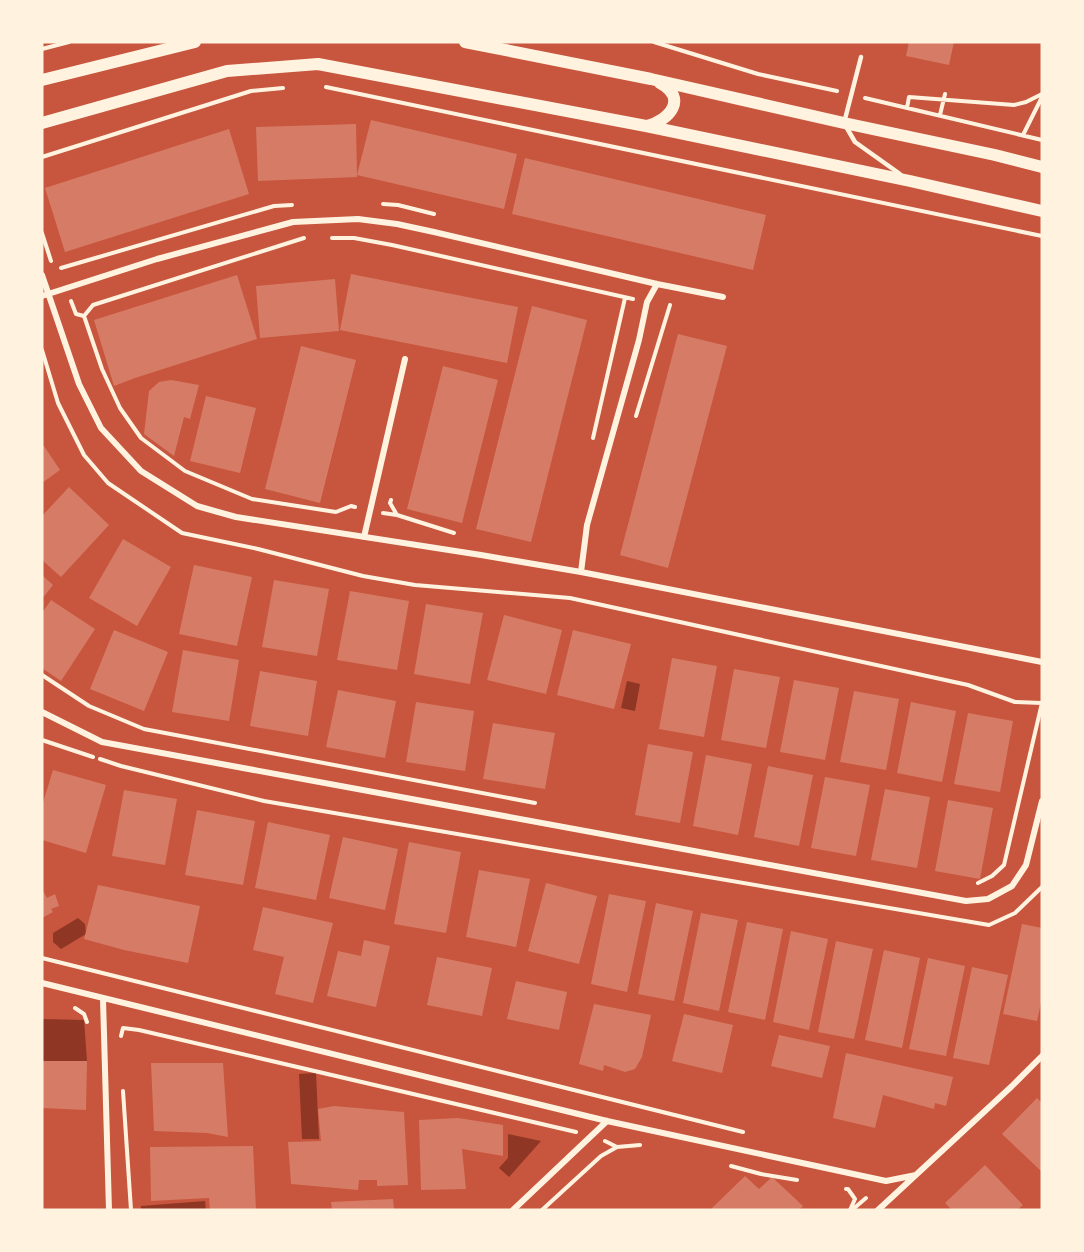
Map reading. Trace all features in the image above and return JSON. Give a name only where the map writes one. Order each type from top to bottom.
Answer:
[{"type":"main road","points":[[42,80],[195,42]]},
{"type":"main road","points":[[465,42],[651,79],[1042,167]]},
{"type":"main road","points":[[42,123],[227,71],[318,64],[646,126],[1042,211]]},
{"type":"main road","points":[[646,126],[663,120],[673,108],[670,91],[663,84],[651,79]]},
{"type":"street","points":[[45,295],[157,259],[293,222],[358,219],[397,224],[723,297]]},
{"type":"street","points":[[42,274],[45,295],[79,384],[101,428],[141,471],[197,506],[236,517],[580,572],[1042,662]]},
{"type":"street","points":[[580,572],[587,525],[639,340],[647,302],[657,284]]},
{"type":"street","points":[[364,537],[405,359]]},
{"type":"street","points":[[42,712],[102,742],[966,901],[988,899],[1012,886],[1026,865],[1042,801]]},
{"type":"street","points":[[42,983],[606,1120],[885,1181],[916,1175]]},
{"type":"street","points":[[104,999],[109,1210]]},
{"type":"street","points":[[878,1210],[1042,1056]]},
{"type":"street","points":[[513,1210],[606,1120]]},
{"type":"lane","points":[[861,57],[844,123],[855,142],[910,181]]},
{"type":"path","points":[[42,49],[69,42]]},
{"type":"path","points":[[42,157],[251,91],[293,87]]},
{"type":"path","points":[[325,87],[1042,236]]},
{"type":"path","points":[[940,115],[945,94]]},
{"type":"path","points":[[907,108],[909,98],[1014,105],[1042,95]]},
{"type":"path","points":[[1023,135],[1042,95]]},
{"type":"path","points":[[42,233],[51,261],[61,268],[75,314],[84,316]]},
{"type":"path","points":[[84,316],[93,304],[305,238]]},
{"type":"path","points":[[325,238],[354,238],[392,244],[625,298],[680,307]]},
{"type":"path","points":[[591,445],[625,298]]},
{"type":"path","points":[[84,316],[102,369],[120,408],[141,438],[185,471],[252,499],[336,512],[351,506],[397,515],[462,536]]},
{"type":"path","points":[[570,598],[968,685],[1015,702],[1042,704],[1004,866],[974,886]]},
{"type":"path","points":[[42,675],[89,705],[144,729],[537,804]]},
{"type":"path","points":[[42,740],[121,766],[264,801],[989,925],[1015,913],[1042,887]]},
{"type":"path","points":[[42,958],[745,1132]]},
{"type":"path","points":[[120,1043],[123,1028],[140,1030],[568,1130]]},
{"type":"path","points":[[123,1091],[130,1210]]},
{"type":"path","points":[[542,1210],[601,1156],[616,1147],[648,1145]]},
{"type":"path","points":[[727,1165],[805,1182]]},
{"type":"path","points":[[837,1187],[848,1190],[855,1199],[850,1210]]},
{"type":"shaded area","points":[[627,681],[640,684],[635,711],[621,708]]},
{"type":"shaded area","points":[[78,918],[85,924],[86,934],[61,949],[53,942],[53,933]]},
{"type":"shaded area","points":[[42,1019],[84,1020],[87,1061],[42,1061]]},
{"type":"shaded area","points":[[316,1073],[319,1139],[302,1139],[299,1074]]},
{"type":"shaded area","points":[[508,1134],[541,1141],[509,1177],[499,1168],[508,1158]]},
{"type":"shaded area","points":[[205,1201],[206,1210],[141,1210],[141,1206]]},
{"type":"building","points":[[909,42],[954,42],[949,65],[906,56]]},
{"type":"building","points":[[371,120],[517,154],[504,209],[357,175]]},
{"type":"building","points":[[356,124],[357,177],[258,181],[256,127]]},
{"type":"building","points":[[229,129],[249,194],[65,252],[45,188]]},
{"type":"building","points":[[525,158],[766,215],[753,270],[512,214]]},
{"type":"building","points":[[351,274],[518,307],[507,363],[340,330]]},
{"type":"building","points":[[237,275],[257,339],[114,386],[94,320]]},
{"type":"building","points":[[335,279],[339,331],[260,338],[256,286]]},
{"type":"building","points":[[532,306],[587,320],[531,542],[476,529]]},
{"type":"building","points":[[678,334],[727,346],[668,568],[620,555]]},
{"type":"building","points":[[301,346],[356,360],[320,503],[265,489]]},
{"type":"building","points":[[443,366],[498,380],[462,523],[407,509]]},
{"type":"building","points":[[171,380],[199,385],[190,419],[184,417],[174,456],[144,434],[149,391],[159,382]]},
{"type":"building","points":[[206,396],[256,408],[240,473],[190,461]]},
{"type":"building","points":[[42,443],[60,470],[42,483]]},
{"type":"building","points":[[69,487],[109,525],[61,577],[42,560],[42,516]]},
{"type":"building","points":[[123,539],[171,567],[137,626],[89,598]]},
{"type":"building","points":[[194,565],[252,577],[237,646],[179,634]]},
{"type":"building","points":[[42,575],[53,585],[42,599]]},
{"type":"building","points":[[274,580],[329,589],[317,656],[262,647]]},
{"type":"building","points":[[350,591],[409,601],[397,670],[337,660]]},
{"type":"building","points":[[51,600],[95,629],[61,681],[42,668],[42,613]]},
{"type":"building","points":[[426,604],[483,613],[470,684],[414,674]]},
{"type":"building","points":[[504,615],[562,630],[546,694],[487,680]]},
{"type":"building","points":[[114,630],[168,652],[144,711],[90,689]]},
{"type":"building","points":[[573,630],[631,644],[614,709],[557,695]]},
{"type":"building","points":[[183,650],[239,660],[229,721],[172,712]]},
{"type":"building","points":[[672,658],[717,666],[704,737],[659,729]]},
{"type":"building","points":[[734,669],[780,677],[766,748],[721,740]]},
{"type":"building","points":[[260,671],[317,681],[308,736],[250,726]]},
{"type":"building","points":[[794,680],[839,688],[825,760],[780,752]]},
{"type":"building","points":[[338,690],[396,701],[385,758],[326,747]]},
{"type":"building","points":[[854,691],[899,699],[886,770],[840,762]]},
{"type":"building","points":[[416,702],[474,711],[465,771],[406,762]]},
{"type":"building","points":[[911,702],[956,711],[942,782],[897,773]]},
{"type":"building","points":[[968,713],[1013,721],[1000,792],[954,784]]},
{"type":"building","points":[[493,723],[555,733],[545,789],[483,779]]},
{"type":"building","points":[[648,744],[693,752],[680,823],[635,815]]},
{"type":"building","points":[[706,755],[752,764],[738,835],[693,826]]},
{"type":"building","points":[[768,766],[813,775],[799,846],[754,837]]},
{"type":"building","points":[[53,770],[106,785],[86,853],[42,840],[42,806]]},
{"type":"building","points":[[825,777],[870,785],[856,856],[811,848]]},
{"type":"building","points":[[885,789],[930,797],[917,868],[871,860]]},
{"type":"building","points":[[124,790],[177,799],[165,865],[112,856]]},
{"type":"building","points":[[948,800],[993,808],[980,879],[935,871]]},
{"type":"building","points":[[197,810],[255,821],[243,885],[185,875]]},
{"type":"building","points":[[268,822],[330,835],[316,900],[255,888]]},
{"type":"building","points":[[343,837],[398,849],[385,910],[329,898]]},
{"type":"building","points":[[409,842],[461,852],[446,933],[394,924]]},
{"type":"building","points":[[479,870],[530,879],[516,947],[466,937]]},
{"type":"building","points":[[546,883],[597,896],[579,964],[528,951]]},
{"type":"building","points":[[98,885],[200,906],[188,963],[84,939]]},
{"type":"building","points":[[42,889],[47,898],[55,894],[59,906],[51,909],[53,912],[42,918]]},
{"type":"building","points":[[609,894],[646,901],[627,992],[591,984]]},
{"type":"building","points":[[656,903],[693,911],[674,1001],[638,994]]},
{"type":"building","points":[[263,907],[333,923],[313,1003],[275,994],[284,957],[253,950]]},
{"type":"building","points":[[701,913],[738,920],[719,1011],[683,1003]]},
{"type":"building","points":[[747,922],[783,929],[765,1020],[728,1012]]},
{"type":"building","points":[[1022,924],[1042,928],[1042,998],[1037,1021],[1003,1014]]},
{"type":"building","points":[[791,931],[828,939],[809,1030],[773,1022]]},
{"type":"building","points":[[364,940],[390,946],[376,1007],[327,996],[338,951],[361,956]]},
{"type":"building","points":[[836,941],[873,949],[854,1039],[818,1032]]},
{"type":"building","points":[[884,950],[920,958],[902,1048],[865,1040]]},
{"type":"building","points":[[437,957],[492,968],[482,1016],[427,1005]]},
{"type":"building","points":[[928,958],[965,966],[946,1056],[909,1049]]},
{"type":"building","points":[[972,967],[1008,975],[989,1065],[953,1058]]},
{"type":"building","points":[[516,981],[567,992],[559,1030],[507,1019]]},
{"type":"building","points":[[594,1004],[651,1015],[642,1057],[635,1069],[625,1072],[604,1065],[603,1071],[579,1064]]},
{"type":"building","points":[[684,1014],[733,1025],[722,1073],[672,1061]]},
{"type":"building","points":[[779,1035],[830,1046],[822,1078],[771,1066]]},
{"type":"building","points":[[846,1053],[953,1077],[946,1106],[935,1103],[934,1109],[883,1095],[875,1128],[833,1118]]},
{"type":"building","points":[[42,1061],[87,1061],[86,1110],[42,1108]]},
{"type":"building","points":[[151,1063],[223,1063],[228,1137],[207,1133],[154,1131]]},
{"type":"building","points":[[1037,1098],[1042,1103],[1042,1172],[1002,1134]]},
{"type":"building","points":[[334,1106],[404,1112],[408,1185],[377,1186],[377,1180],[359,1180],[358,1190],[291,1184],[288,1142],[321,1141],[318,1109]]},
{"type":"building","points":[[458,1118],[503,1125],[503,1156],[462,1149],[466,1189],[421,1190],[419,1120]]},
{"type":"building","points":[[253,1146],[256,1210],[210,1210],[209,1198],[151,1201],[150,1147]]},
{"type":"building","points":[[985,1165],[1023,1205],[1017,1210],[952,1210],[945,1203]]},
{"type":"building","points":[[745,1176],[759,1189],[772,1177],[803,1206],[799,1210],[710,1210]]},
{"type":"building","points":[[393,1199],[394,1210],[332,1210],[331,1202]]}]
